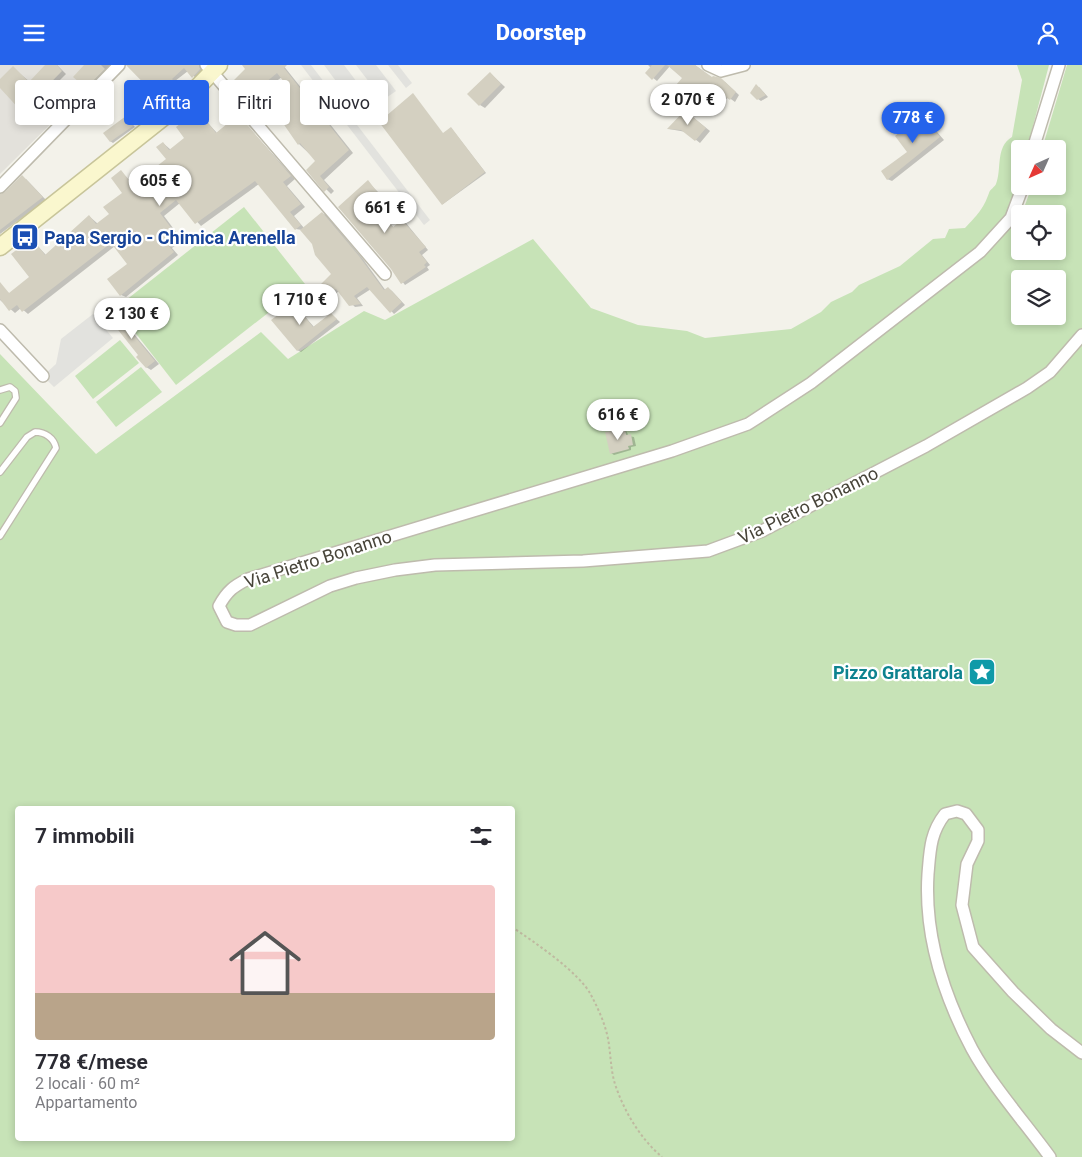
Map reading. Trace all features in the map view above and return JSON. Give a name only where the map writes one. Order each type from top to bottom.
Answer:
[{"type":"main road","points":[[0,247],[184,101],[212,67]]},
{"type":"street","points":[[0,187],[119,65]]},
{"type":"street","points":[[708,65],[721,71],[744,65]]},
{"type":"street","points":[[1036,140],[1059,65]]},
{"type":"street","points":[[212,67],[385,274]]},
{"type":"street","name":"Via Pietro Bonanno","points":[[1019,195],[1011,218],[980,252],[811,383],[748,424],[672,451],[248,579],[234,586],[224,595],[219,605],[222,614],[227,622],[236,625],[250,625],[330,587],[356,578],[395,570],[435,565],[527,565],[708,551],[762,531],[844,489],[1027,388],[1050,372],[1082,335]]},
{"type":"street","points":[[0,330],[43,376]]},
{"type":"street","points":[[1050,1157],[973,1050],[950,1000],[934,951],[926,900],[930,847],[933,832],[945,814],[957,811],[966,814],[978,830],[978,841],[967,864],[962,905],[973,947],[1038,1017],[1082,1053]]},
{"type":"lane","points":[[0,390],[10,387],[15,391],[16,399],[0,423]]},
{"type":"lane","points":[[0,472],[27,437],[35,432],[47,435],[54,442],[56,448],[7,522],[0,536]]},
{"type":"path","points":[[515,929],[536,943],[579,980],[590,993],[609,1044],[616,1087],[636,1127],[644,1139],[662,1157]]},
{"type":"shaded area","points":[[0,65],[110,65],[95,80],[15,80],[15,125],[49,125],[0,174]]},
{"type":"shaded area","points":[[301,65],[311,65],[323,80],[313,80]]},
{"type":"shaded area","points":[[324,65],[344,65],[355,80],[335,80]]},
{"type":"shaded area","points":[[356,65],[376,65],[388,80],[368,80]]},
{"type":"shaded area","points":[[388,65],[398,65],[412,83],[406,88]]},
{"type":"shaded area","points":[[388,81],[396,91],[388,97]]},
{"type":"shaded area","points":[[347,125],[357,125],[430,220],[424,225]]},
{"type":"shaded area","points":[[93,314],[113,338],[54,387],[43,376],[56,364],[61,339]]},
{"type":"green space","points":[[1017,65],[1049,65],[1029,140],[1011,140],[1011,195],[1013,195],[1010,204],[1025,205],[1029,195],[1066,195],[1066,140],[1045,140],[1067,65],[1082,65],[1082,1157],[0,1157],[0,354],[96,454],[261,332],[288,359],[364,311],[385,320],[533,239],[591,308],[638,325],[687,331],[705,338],[791,329],[821,312],[831,302],[852,292],[859,285],[900,266],[933,239],[945,238],[949,229],[965,228],[982,208],[996,184],[1001,153],[1007,141],[1012,137],[1022,80]]},
{"type":"green space","points":[[244,207],[305,284],[176,385],[116,308]]},
{"type":"green space","points":[[120,340],[139,363],[93,399],[75,376]]},
{"type":"green space","points":[[141,367],[162,392],[116,427],[96,402]]},
{"type":"building","points":[[45,65],[57,65],[62,71],[53,80],[31,80]]},
{"type":"building","points":[[84,65],[101,65],[105,69],[94,80],[77,80],[73,77]]},
{"type":"building","points":[[126,65],[199,65],[200,69],[192,78],[184,68],[173,80],[141,80]]},
{"type":"building","points":[[242,65],[287,65],[284,68],[300,88],[300,125],[329,125],[349,150],[320,176],[329,187],[324,192],[306,170],[315,161],[300,143],[298,145],[284,125],[290,125],[290,80],[282,80],[277,73],[269,80],[234,80],[245,69]]},
{"type":"building","points":[[652,65],[665,65],[652,80],[645,73]]},
{"type":"building","points":[[667,65],[695,65],[712,77],[721,78],[736,92],[730,100],[724,96],[716,103],[706,94],[699,101],[688,91],[685,94],[676,85],[682,78]]},
{"type":"building","points":[[13,66],[27,80],[15,80],[15,104],[0,88],[0,79]]},
{"type":"building","points":[[490,72],[501,84],[479,106],[467,94]]},
{"type":"building","points":[[756,84],[766,95],[757,100],[750,93]]},
{"type":"building","points":[[413,93],[443,133],[451,127],[485,172],[442,205],[381,125],[388,125],[388,114]]},
{"type":"building","points":[[685,110],[706,128],[695,141],[681,130],[667,129]]},
{"type":"building","points":[[923,114],[940,137],[887,180],[881,171],[907,152],[895,136]]},
{"type":"building","points":[[124,117],[124,125],[133,126],[110,142],[103,133]]},
{"type":"building","points":[[209,124],[216,133],[226,125],[247,125],[291,176],[283,182],[301,204],[290,212],[301,225],[295,230],[255,181],[195,224],[176,200],[160,213],[178,237],[168,245],[174,252],[120,296],[107,279],[127,264],[111,243],[22,312],[17,305],[9,311],[0,299],[0,282],[9,293],[29,277],[11,254],[32,238],[45,255],[89,215],[96,224],[109,214],[103,207],[122,193],[111,178],[121,170],[133,185],[166,159],[156,147],[163,142],[169,150],[184,138],[176,127],[179,125]]},
{"type":"building","points":[[22,175],[43,197],[0,230],[0,194],[5,192]]},
{"type":"building","points":[[368,180],[378,193],[373,198],[381,206],[377,210],[393,227],[402,220],[426,247],[419,252],[427,262],[424,265],[426,267],[401,284],[391,269],[338,207]]},
{"type":"building","points":[[322,212],[359,256],[384,290],[388,287],[402,302],[390,313],[367,287],[354,296],[361,304],[349,306],[336,289],[329,294],[321,284],[331,274],[315,255],[312,244],[300,230]]},
{"type":"building","points":[[294,303],[313,327],[331,313],[337,319],[297,351],[271,320]]},
{"type":"building","points":[[113,310],[155,361],[146,368],[107,316]]},
{"type":"building","points":[[625,428],[626,435],[631,434],[633,445],[628,446],[629,449],[610,454],[605,432]]},
{"type":"place","name":"Papa Sergio - Chimica Arenella","points":[[25,237]]},
{"type":"place","name":"Pizzo Grattarola","points":[[982,672]]}]
